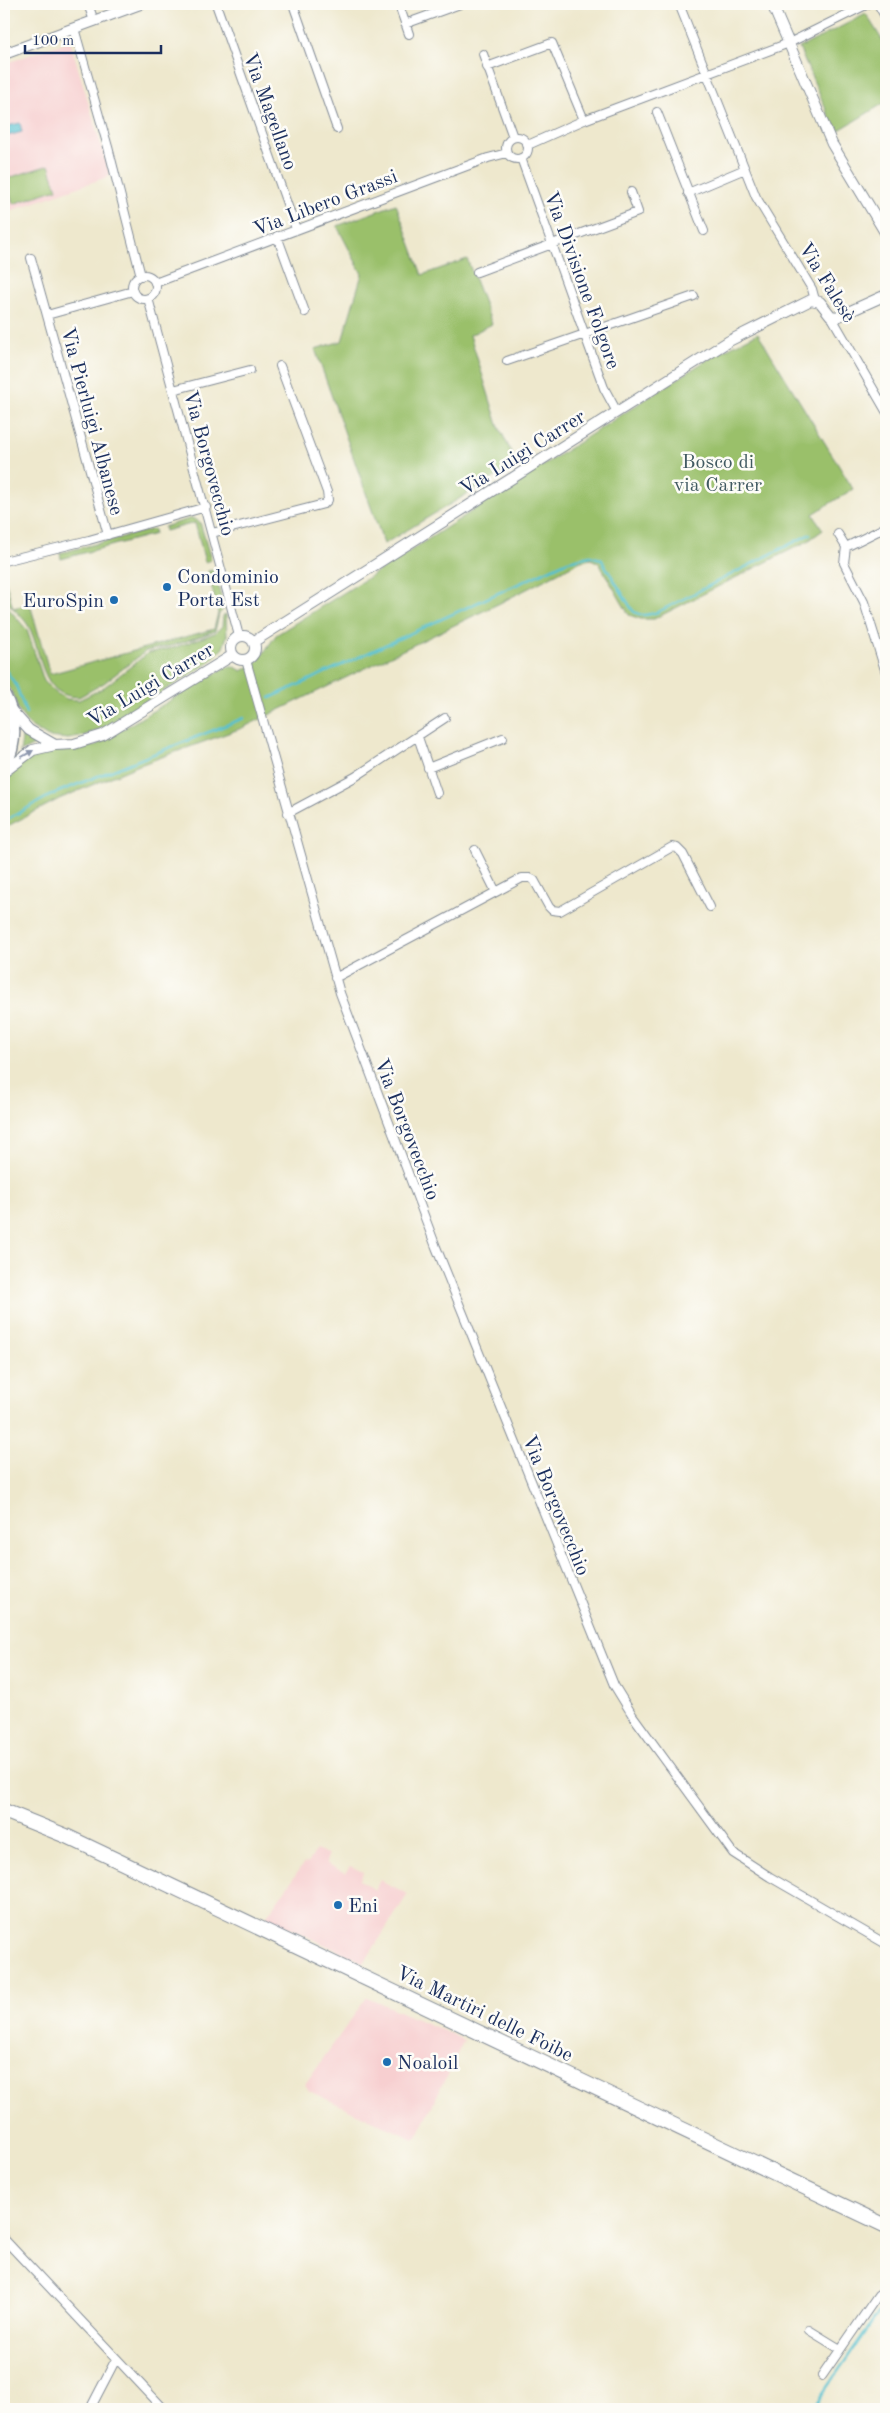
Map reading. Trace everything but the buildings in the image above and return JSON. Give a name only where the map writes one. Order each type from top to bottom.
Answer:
[{"type":"highway","name":"Via Martiri delle Foibe","points":[[4,1802],[66,1836],[886,2226]]},
{"type":"highway","name":"Via Martiri delle Foibe","points":[[4,1812],[66,1836]]},
{"type":"main road","points":[[4,694],[11,710],[14,737],[4,771]]},
{"type":"street","points":[[88,4],[94,21]]},
{"type":"street","points":[[4,54],[140,4]]},
{"type":"street","name":"Via Magellano","points":[[216,4],[296,229]]},
{"type":"street","points":[[293,4],[337,129]]},
{"type":"street","points":[[405,24],[460,4]]},
{"type":"street","name":"Via Falesè","points":[[680,4],[756,197],[812,289],[815,300],[820,302],[831,316],[886,411]]},
{"type":"street","points":[[772,4],[832,144],[886,234]]},
{"type":"street","points":[[528,145],[584,120],[789,43],[868,4]]},
{"type":"street","points":[[878,4],[886,18]]},
{"type":"street","points":[[400,11],[409,34]]},
{"type":"street","points":[[74,28],[108,147],[141,276]]},
{"type":"street","points":[[488,67],[552,43],[584,120]]},
{"type":"street","points":[[483,54],[513,137]]},
{"type":"street","points":[[657,112],[704,231]]},
{"type":"street","points":[[513,137],[522,138],[528,145],[527,152],[521,158],[514,158],[507,153],[506,145],[513,137]]},
{"type":"street","name":"Via Libero Grassi","points":[[155,284],[277,236],[488,158],[507,153]]},
{"type":"street","name":"Via Divisione Folgore","points":[[521,158],[554,244],[604,388],[617,412]]},
{"type":"street","points":[[688,192],[745,169]]},
{"type":"street","points":[[478,272],[638,212],[631,192]]},
{"type":"street","points":[[277,236],[305,312]]},
{"type":"street","name":"Via Pierluigi Albanese","points":[[31,258],[108,535]]},
{"type":"street","points":[[141,276],[151,278],[155,284],[156,291],[148,298],[138,297],[133,291],[135,280],[141,276]]},
{"type":"street","name":"Via Pierluigi Albanese","points":[[47,315],[133,291]]},
{"type":"street","points":[[831,316],[845,315],[886,295]]},
{"type":"street","points":[[507,361],[694,296]]},
{"type":"street","name":"Via Borgovecchio","points":[[148,298],[206,507],[239,636]]},
{"type":"street","name":"Via Luigi Carrer","points":[[253,642],[729,341],[804,302],[815,300]]},
{"type":"street","points":[[212,533],[324,504],[328,500],[327,492],[280,366]]},
{"type":"street","points":[[173,390],[250,370]]},
{"type":"street","points":[[4,561],[108,535],[206,507]]},
{"type":"street","points":[[846,547],[886,527]]},
{"type":"street","points":[[838,534],[846,547],[844,563],[864,602],[886,672]]},
{"type":"street","points":[[239,636],[248,638],[253,642],[254,652],[246,660],[238,659],[233,655],[232,642],[239,636]]},
{"type":"street","name":"Via Luigi Carrer","points":[[4,771],[32,750],[55,744],[74,744],[103,735],[233,655]]},
{"type":"street","name":"Via Borgovecchio","points":[[246,660],[335,978],[436,1247],[614,1685],[633,1716],[733,1853],[886,1944]]},
{"type":"street","points":[[11,710],[29,730],[55,744]]},
{"type":"street","points":[[288,813],[355,776],[445,718]]},
{"type":"street","points":[[418,737],[437,793]]},
{"type":"street","points":[[428,768],[503,738]]},
{"type":"street","points":[[335,978],[522,878],[530,878],[548,907],[552,910],[560,910],[672,847],[677,848],[683,854],[710,907]]},
{"type":"street","points":[[475,850],[496,892]]},
{"type":"street","points":[[4,2238],[164,2409]]},
{"type":"street","points":[[822,2376],[878,2295],[886,2289]]},
{"type":"street","points":[[809,2330],[840,2349]]},
{"type":"street","points":[[90,2409],[116,2358]]},
{"type":"shaded area","points":[[70,41],[110,176],[4,213],[4,64]]},
{"type":"shaded area","name":"Eni","points":[[316,1850],[328,1855],[326,1863],[345,1873],[350,1866],[363,1872],[360,1880],[375,1890],[380,1880],[408,1894],[364,1963],[266,1917],[303,1864],[309,1862]]},
{"type":"shaded area","name":"Noaloil","points":[[367,1997],[464,2040],[417,2137],[413,2139],[309,2091],[305,2084]]},
{"type":"green space","points":[[866,14],[886,46],[886,102],[836,132],[799,48]]},
{"type":"green space","points":[[49,165],[57,189],[13,204],[5,179]]},
{"type":"green space","points":[[396,204],[422,275],[467,259],[492,324],[470,335],[498,425],[517,464],[384,544],[315,349],[342,341],[362,274],[337,226]]},
{"type":"green space","name":"Bosco di via Carrer","points":[[758,333],[853,489],[813,514],[823,530],[808,541],[654,619],[641,619],[629,615],[599,563],[591,559],[581,561],[500,603],[242,728],[137,766],[59,799],[4,828],[4,780],[31,756],[43,752],[77,750],[96,745],[226,667],[235,667],[242,671],[258,661],[276,635],[713,356]]},
{"type":"green space","points":[[192,518],[200,522],[211,560],[205,562],[195,523],[165,531],[164,527]]},
{"type":"green space","points":[[154,529],[155,534],[61,559],[60,553]]},
{"type":"green space","points":[[214,570],[224,609],[219,614],[215,631],[175,645],[146,651],[104,683],[79,697],[66,695],[49,682],[29,627],[13,608],[30,604],[50,674],[214,629],[218,613],[208,571]]},
{"type":"green space","points":[[4,576],[13,608],[4,598]]},
{"type":"green space","points":[[4,603],[27,630],[44,681],[56,693],[67,699],[79,700],[103,688],[148,653],[176,647],[215,633],[222,626],[223,616],[226,614],[227,636],[223,648],[207,664],[106,727],[80,737],[68,739],[48,737],[29,725],[18,710],[14,697],[4,679]]},
{"type":"green space","points":[[23,732],[38,743],[20,752]]},
{"type":"water","points":[[20,123],[22,132],[4,137],[4,127]]},
{"type":"waterway","points":[[270,698],[568,561],[590,556],[601,559],[633,611],[642,615],[648,615],[658,612],[810,534]]},
{"type":"waterway","points":[[4,668],[16,685],[26,713]]},
{"type":"waterway","points":[[4,821],[53,794],[244,718]]},
{"type":"waterway","points":[[812,2409],[879,2312],[886,2305]]},
{"type":"place","name":"Condominio Porta Est","points":[[167,587]]},
{"type":"place","name":"EuroSpin","points":[[114,600]]},
{"type":"place","name":"Eni","points":[[338,1905]]},
{"type":"place","name":"Noaloil","points":[[387,2062]]}]
